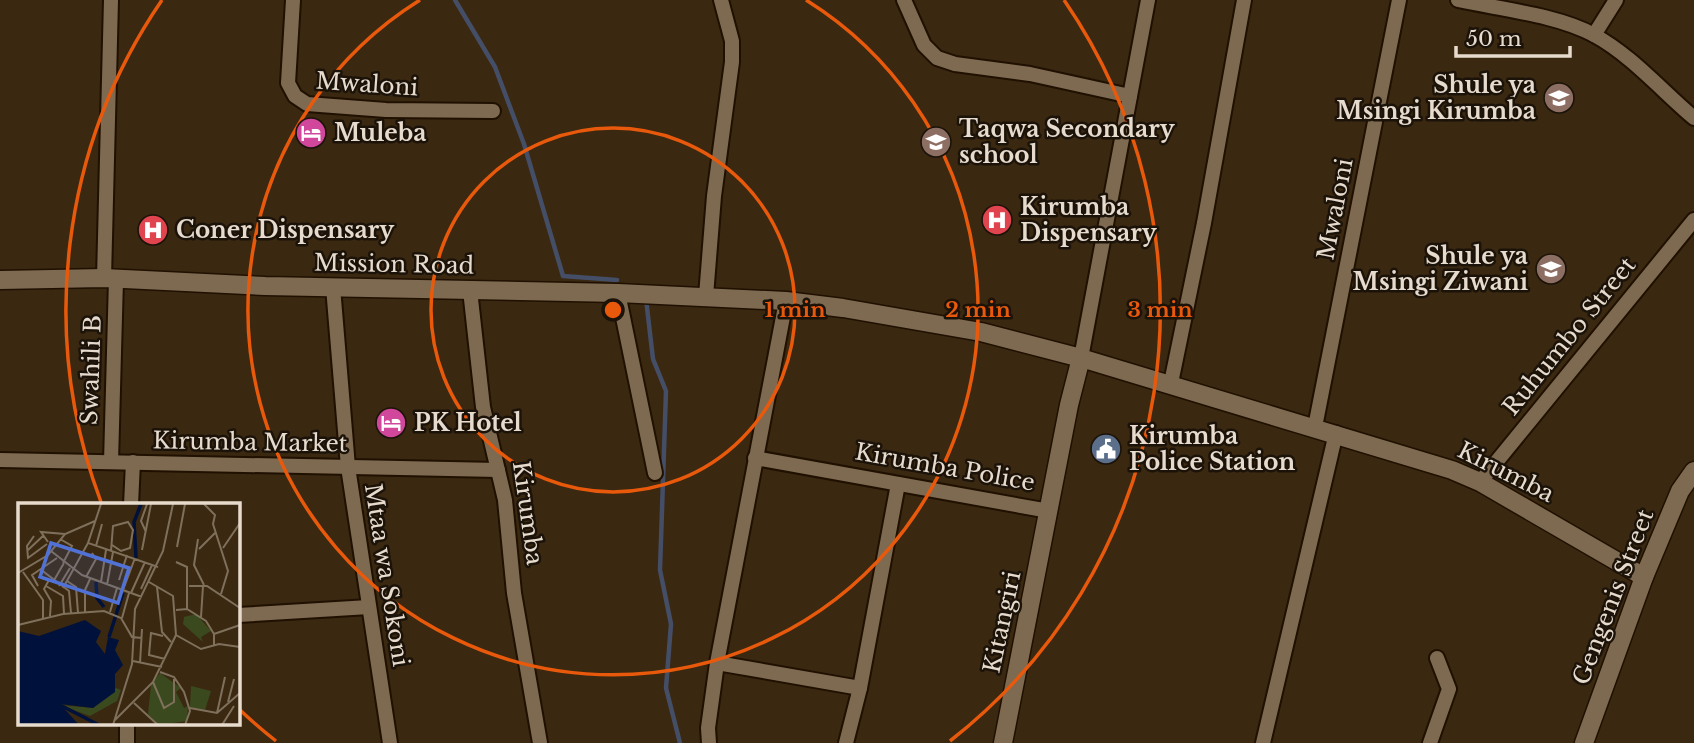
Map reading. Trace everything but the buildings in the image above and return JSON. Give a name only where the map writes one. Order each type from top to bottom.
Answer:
[{"type":"street","points":[[110,279],[111,0]]},
{"type":"street","name":"Mwaloni","points":[[293,0],[288,83],[295,96],[307,104],[386,110],[494,111]]},
{"type":"street","points":[[706,296],[714,196],[732,62],[732,41],[721,0]]},
{"type":"street","points":[[904,0],[924,45],[937,58],[955,64],[1030,74],[1130,96]]},
{"type":"street","points":[[709,743],[708,728],[717,663],[786,301],[915,319],[1081,358],[1148,0]]},
{"type":"street","points":[[1171,383],[1204,223],[1244,0]]},
{"type":"street","name":"Mwaloni","points":[[1315,427],[1399,0]]},
{"type":"street","points":[[1458,0],[1485,3],[1574,26],[1594,35],[1618,51],[1694,118]]},
{"type":"street","points":[[1594,35],[1616,0]]},
{"type":"street","name":"Ruhumbo Street","points":[[1480,482],[1694,220]]},
{"type":"street","name":"Mission Road","points":[[0,280],[110,279],[618,293],[786,301]]},
{"type":"street","name":"Swahili B","points":[[110,279],[111,462]]},
{"type":"street","name":"Mtaa wa Sokoni","points":[[332,287],[348,467],[390,743]]},
{"type":"street","name":"Kirumba","points":[[470,290],[483,407],[505,500],[514,593],[540,743]]},
{"type":"street","points":[[618,293],[655,473]]},
{"type":"street","name":"Kirumba","points":[[1081,358],[1418,458],[1480,482],[1644,576]]},
{"type":"street","name":"Kirumba Police","points":[[755,458],[1049,510],[1081,358]]},
{"type":"street","points":[[1263,743],[1336,433]]},
{"type":"street","name":"Kirumba Market","points":[[0,460],[498,470]]},
{"type":"street","points":[[131,503],[133,462]]},
{"type":"street","name":"Gengenis Street","points":[[1584,743],[1644,576],[1680,491],[1694,471]]},
{"type":"street","points":[[846,743],[860,688],[898,484]]},
{"type":"street","name":"Kitangiri","points":[[1003,743],[1049,510]]},
{"type":"street","points":[[240,615],[369,607]]},
{"type":"street","points":[[1430,743],[1449,689],[1437,658]]},
{"type":"street","points":[[717,663],[860,688]]},
{"type":"waterway","points":[[455,0],[495,67],[524,144],[563,276],[617,280]]},
{"type":"waterway","points":[[646,299],[653,359],[666,391],[660,570],[671,624],[666,688],[680,743]]},
{"type":"place","name":"Shule ya Msingi Kirumba","points":[[1559,98]]},
{"type":"place","name":"Muleba","points":[[311,133]]},
{"type":"place","name":"Taqwa Secondary school","points":[[936,142]]},
{"type":"place","name":"Kirumba Dispensary","points":[[997,220]]},
{"type":"place","name":"Coner Dispensary","points":[[153,230]]},
{"type":"place","name":"Shule ya Msingi Ziwani","points":[[1551,269]]},
{"type":"place","name":"PK Hotel","points":[[391,423]]},
{"type":"place","name":"Kirumba Police Station","points":[[1106,449]]}]
